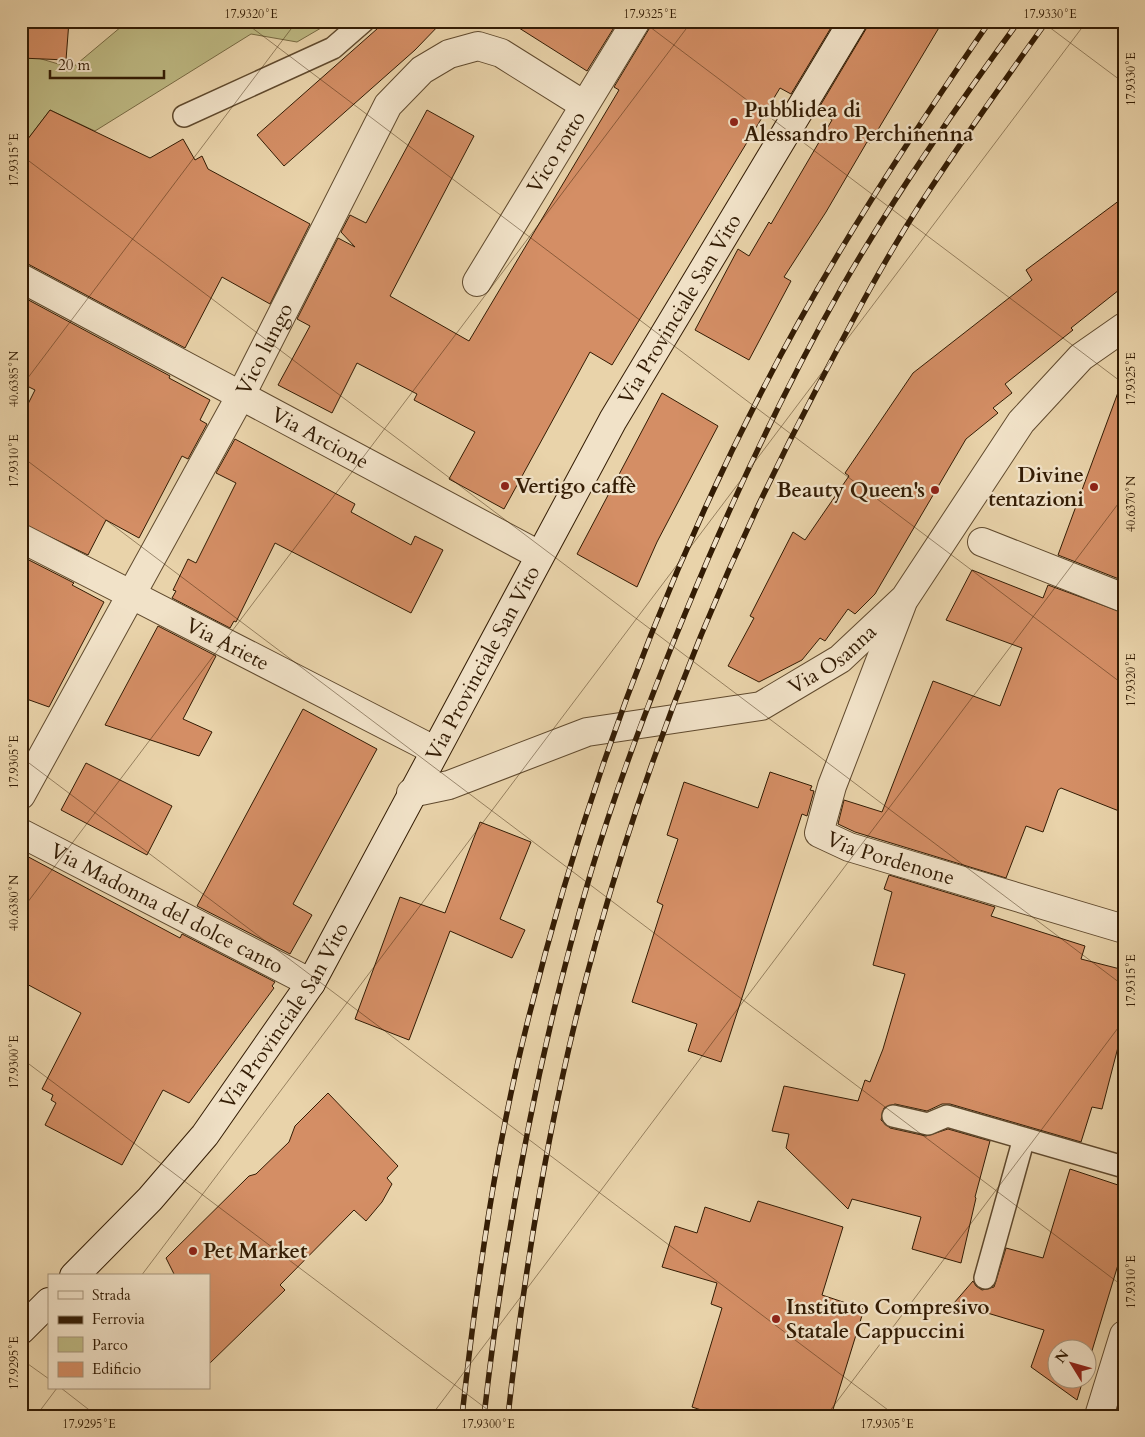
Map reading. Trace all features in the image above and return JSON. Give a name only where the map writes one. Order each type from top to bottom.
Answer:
[{"type":"street","name":"Vico rotto","points":[[477,282],[636,21]]},
{"type":"street","name":"Via Provinciale San Vito","points":[[76,1274],[150,1199],[205,1135],[311,983],[434,750],[613,420],[853,21]]},
{"type":"street","name":"Vico lungo","points":[[21,795],[240,397],[388,106],[422,70],[449,54],[478,46],[501,53],[584,105]]},
{"type":"street","name":"Via Arcione","points":[[21,278],[240,397],[539,555]]},
{"type":"street","name":"Via Osanna","points":[[411,793],[449,785],[586,732],[761,706],[840,659],[905,598],[1021,422],[1081,357],[1124,327]]},
{"type":"street","name":"Via Ariete","points":[[21,538],[434,750]]},
{"type":"street","points":[[982,542],[1124,598]]},
{"type":"street","name":"Via Pordenone","points":[[905,598],[832,786],[819,832],[849,846],[1124,929]]},
{"type":"street","points":[[840,659],[863,665],[876,674]]},
{"type":"street","name":"Via Madonna del dolce canto","points":[[21,834],[311,983]]},
{"type":"street","points":[[21,1330],[48,1303]]},
{"type":"street","points":[[1099,1416],[1124,1335]]},
{"type":"lane","points":[[184,116],[333,48],[364,21]]},
{"type":"lane","points":[[893,1116],[928,1124],[947,1116],[1124,1167]]},
{"type":"lane","points":[[985,1278],[1024,1138]]},
{"type":"green space","points":[[128,21],[333,21],[297,42],[251,34],[95,131],[50,110],[21,148],[21,53],[72,68]]},
{"type":"building","points":[[21,21],[69,21],[66,60],[21,58]]},
{"type":"building","points":[[386,21],[443,21],[415,50],[284,166],[257,135]]},
{"type":"building","points":[[508,21],[618,21],[587,71]]},
{"type":"building","points":[[652,21],[835,21],[791,94],[780,88],[612,365],[590,352],[504,509],[449,479],[475,432],[414,400],[417,394],[357,363],[332,413],[278,385],[310,326],[297,319],[338,238],[355,247],[341,232],[350,215],[366,223],[427,110],[474,136],[390,296],[469,341],[619,90],[614,87]]},
{"type":"building","points":[[869,21],[943,21],[870,143],[867,142],[826,212],[784,277],[791,281],[749,360],[695,330],[738,249],[749,256],[769,222],[771,224],[832,120],[817,111]]},
{"type":"building","points":[[50,110],[150,158],[183,139],[195,160],[202,156],[208,169],[310,224],[270,304],[222,277],[185,348],[21,262],[21,148]]},
{"type":"building","points":[[1124,197],[1124,286],[1071,328],[1073,330],[1005,384],[1012,393],[993,408],[998,413],[966,439],[875,594],[855,614],[848,609],[825,641],[820,638],[802,660],[759,682],[728,666],[754,618],[750,616],[793,532],[805,540],[849,476],[845,473],[913,373],[1032,280],[1026,270]]},
{"type":"building","points":[[21,296],[170,376],[169,378],[210,400],[200,420],[207,424],[188,459],[182,456],[139,538],[106,520],[88,555],[21,523],[21,418],[35,390],[21,383]]},
{"type":"building","points":[[1120,387],[1124,388],[1124,581],[1058,555]]},
{"type":"building","points":[[662,393],[718,426],[657,542],[637,587],[577,554]]},
{"type":"building","points":[[235,439],[355,504],[351,512],[411,545],[415,536],[443,550],[411,613],[275,543],[236,622],[234,621],[230,628],[172,598],[176,591],[173,590],[188,559],[196,563],[236,483],[216,473]]},
{"type":"building","points":[[21,556],[74,583],[72,585],[104,602],[49,707],[21,697]]},
{"type":"building","points":[[972,570],[1043,598],[1048,585],[1124,613],[1124,813],[1061,788],[1058,790],[1043,832],[1026,826],[1006,878],[855,832],[838,824],[844,800],[882,812],[933,681],[1000,706],[1022,648],[946,620]]},
{"type":"building","points":[[158,626],[216,656],[183,719],[212,732],[199,756],[105,725]]},
{"type":"building","points":[[303,709],[377,749],[293,904],[312,915],[290,954],[197,906]]},
{"type":"building","points":[[86,763],[172,806],[147,855],[61,810]]},
{"type":"building","points":[[770,772],[812,786],[810,790],[814,791],[807,816],[802,814],[721,1062],[688,1051],[697,1024],[632,1002],[663,905],[657,902],[678,839],[667,835],[684,782],[758,808]]},
{"type":"building","points":[[480,822],[531,842],[500,919],[525,930],[512,958],[450,931],[409,1040],[355,1019],[400,897],[445,913]]},
{"type":"building","points":[[21,853],[180,938],[182,934],[275,982],[272,986],[274,988],[189,1103],[163,1090],[122,1165],[45,1125],[56,1103],[51,1100],[53,1095],[42,1089],[81,1013],[21,981]]},
{"type":"building","points":[[889,875],[995,907],[991,916],[1085,946],[1081,959],[1124,970],[1124,1024],[1102,1109],[1092,1107],[1081,1142],[950,1104],[942,1104],[927,1111],[895,1104],[884,1108],[881,1120],[890,1128],[926,1136],[948,1129],[990,1141],[975,1197],[961,1263],[912,1249],[921,1217],[852,1199],[848,1209],[786,1148],[789,1134],[772,1131],[784,1086],[858,1101],[865,1080],[870,1082],[883,1049],[905,974],[873,965],[892,892],[884,889]]},
{"type":"building","points":[[328,1093],[398,1166],[387,1178],[392,1184],[382,1202],[366,1221],[354,1210],[280,1285],[285,1290],[210,1363],[210,1274],[174,1274],[166,1258],[249,1176],[256,1174],[289,1142],[295,1126]]},
{"type":"building","points":[[1070,1169],[1124,1187],[1124,1245],[1095,1340],[1048,1340],[1048,1379],[1031,1367],[1044,1330],[954,1303],[973,1281],[982,1290],[994,1287],[1006,1248],[1043,1258]]},
{"type":"building","points":[[758,1201],[843,1227],[822,1295],[864,1309],[831,1416],[720,1416],[692,1407],[722,1308],[711,1304],[717,1283],[662,1267],[675,1226],[697,1233],[705,1207],[750,1222]]},
{"type":"building","points":[[1063,1390],[1080,1390],[1077,1400]]},
{"type":"railway","points":[[462,1416],[488,1217],[516,1069],[549,938],[573,857],[627,697],[690,541],[726,464],[788,341],[870,201],[990,21]]},
{"type":"railway","points":[[484,1416],[502,1278],[539,1074],[572,939],[591,872],[603,832],[645,714],[708,559],[739,490],[788,387],[824,320],[862,253],[905,185],[949,119],[1019,21]]},
{"type":"railway","points":[[508,1416],[532,1235],[554,1115],[581,997],[618,867],[641,796],[692,657],[751,521],[783,454],[867,294],[893,248],[936,180],[1047,21]]},
{"type":"place","name":"Pubblidea di Alessandro Perchinenna","points":[[734,122]]},
{"type":"place","name":"Vertigo caffè","points":[[505,486]]},
{"type":"place","name":"Divine tentazioni","points":[[1094,487]]},
{"type":"place","name":"Beauty Queen's","points":[[935,490]]},
{"type":"place","name":"Pet Market","points":[[193,1251]]},
{"type":"place","name":"Instituto Compresivo Statale Cappuccini","points":[[776,1319]]}]
